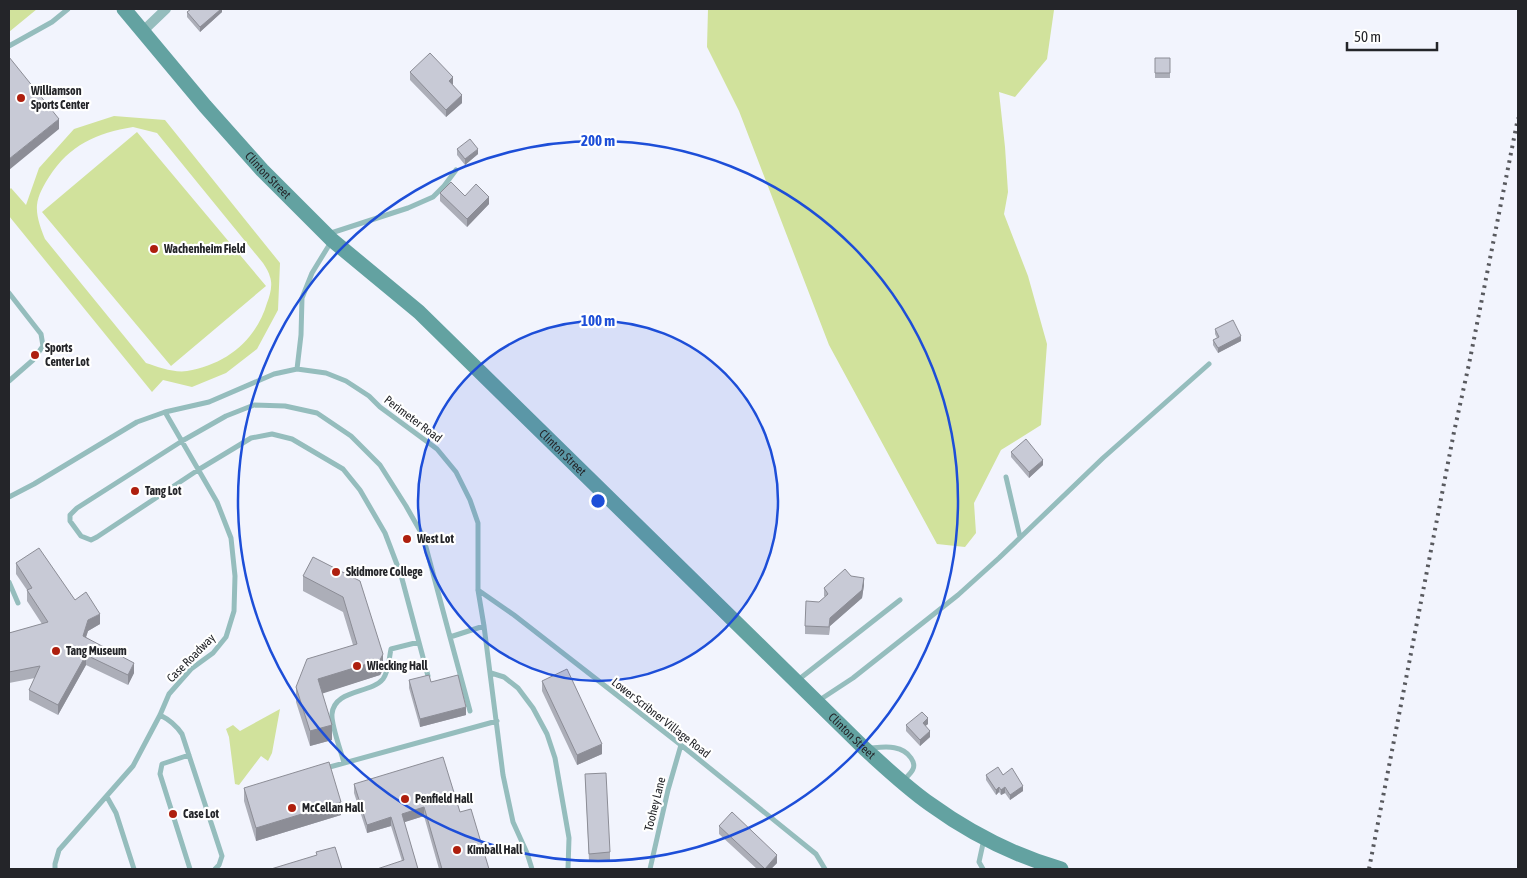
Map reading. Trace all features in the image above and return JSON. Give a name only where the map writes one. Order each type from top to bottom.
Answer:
[{"type":"street","name":"Clinton Street","points":[[124,9],[205,106],[262,170],[329,237],[419,312],[865,749],[929,804],[984,838],[1013,853],[1061,869]]},
{"type":"street","points":[[143,31],[166,9]]},
{"type":"lane","points":[[9,46],[52,22],[68,9]]},
{"type":"lane","points":[[297,369],[301,335],[302,298],[329,237],[433,197],[456,170]]},
{"type":"lane","points":[[9,293],[41,334],[43,346],[33,360],[9,381]]},
{"type":"lane","points":[[817,702],[853,678],[958,595],[1103,458],[1209,364]]},
{"type":"lane","name":"Perimeter Road","points":[[9,497],[137,422],[165,412],[209,402],[274,374],[297,369],[326,373],[346,381],[368,396],[380,407],[438,449],[456,472],[470,500],[478,523],[478,590],[491,673],[503,776],[513,822],[532,869]]},
{"type":"lane","points":[[428,676],[402,575],[385,534],[360,490],[343,469],[292,439],[272,434],[251,438],[90,540],[81,536],[70,521],[70,515],[77,508],[182,441],[226,416],[254,405],[285,406],[317,413],[351,436],[380,464],[423,536],[470,712]]},
{"type":"lane","name":"Case Roadway","points":[[55,869],[59,850],[107,798],[133,766],[169,694],[192,669],[213,653],[226,637],[234,611],[235,576],[231,538],[218,502],[165,412]]},
{"type":"lane","points":[[1006,477],[1020,537]]},
{"type":"lane","points":[[9,582],[18,603]]},
{"type":"lane","name":"Lower Scribner Village Road","points":[[478,590],[514,615],[681,744],[816,854],[825,869]]},
{"type":"lane","points":[[796,682],[900,600]]},
{"type":"lane","points":[[450,637],[484,626]]},
{"type":"lane","points":[[344,763],[333,724],[332,714],[335,705],[341,699],[378,683],[383,678],[388,667],[391,649],[419,642]]},
{"type":"lane","points":[[491,673],[504,677],[518,688],[533,708],[547,734],[555,758],[570,838],[568,869]]},
{"type":"lane","points":[[160,715],[171,720],[182,734],[222,856],[219,865],[215,869]]},
{"type":"lane","points":[[326,768],[497,721]]},
{"type":"lane","name":"Toohey Lane","points":[[650,869],[668,790],[681,744]]},
{"type":"lane","points":[[865,749],[899,748],[908,753],[914,762],[913,770],[902,782]]},
{"type":"lane","points":[[189,755],[162,764],[160,774],[190,869]]},
{"type":"lane","points":[[107,798],[116,813],[134,869]]},
{"type":"lane","points":[[982,869],[979,862],[984,838]]},
{"type":"green space","points":[[9,9],[37,9],[9,32]]},
{"type":"green space","points":[[708,9],[1054,9],[1047,59],[1015,97],[999,92],[1008,192],[1004,214],[1028,276],[1047,344],[1041,425],[1001,450],[974,503],[976,533],[965,547],[937,544],[829,345],[739,111],[707,47]]},
{"type":"green space","points":[[114,116],[165,120],[280,263],[278,310],[257,349],[226,373],[192,387],[163,380],[152,392],[9,216],[9,190],[11,188],[26,205],[39,168],[74,129]],"holes":[[[133,127],[157,133],[263,263],[271,280],[270,293],[262,317],[247,340],[226,357],[201,368],[187,371],[171,370],[146,363],[45,239],[37,214],[38,201],[45,183],[57,166],[85,142],[108,133]]]},
{"type":"green space","name":"Wachenheim Field","points":[[137,132],[266,286],[171,366],[42,212]]},
{"type":"green space","points":[[280,709],[272,753],[268,761],[261,756],[239,785],[235,784],[229,737],[226,729],[233,725],[240,731]]},
{"type":"building","points":[[191,9],[221,9],[200,27],[187,12]]},
{"type":"building","points":[[430,53],[453,77],[449,81],[462,95],[446,110],[410,72]]},
{"type":"building","name":"Williamson Sports Center","points":[[9,57],[59,119],[9,159]]},
{"type":"building","points":[[1155,58],[1170,58],[1170,73],[1155,73]]},
{"type":"building","points":[[470,139],[478,149],[465,159],[457,149]]},
{"type":"building","points":[[451,182],[465,196],[476,184],[489,197],[467,219],[440,193]]},
{"type":"building","points":[[1233,320],[1241,336],[1218,348],[1213,340],[1219,337],[1215,329]]},
{"type":"building","points":[[1026,439],[1043,460],[1029,472],[1011,452]]},
{"type":"building","points":[[39,548],[75,600],[86,592],[100,614],[88,620],[83,636],[134,663],[128,675],[86,655],[58,705],[29,690],[40,666],[9,672],[9,633],[48,622],[27,590],[32,588],[16,563]]},
{"type":"building","points":[[313,557],[360,581],[383,654],[380,660],[318,679],[332,725],[310,731],[296,687],[307,659],[357,644],[343,597],[303,576]]},
{"type":"building","points":[[845,569],[851,576],[864,578],[862,590],[830,618],[829,627],[805,626],[806,601],[819,602],[828,594],[824,588]]},
{"type":"building","points":[[567,669],[602,744],[577,755],[542,681]]},
{"type":"building","points":[[429,675],[431,682],[458,675],[466,707],[420,719],[409,680]]},
{"type":"building","points":[[922,712],[928,718],[923,723],[930,731],[920,740],[906,725]]},
{"type":"building","points":[[443,757],[460,812],[471,809],[489,869],[442,869],[424,807],[402,814],[418,869],[377,869],[404,860],[391,817],[367,825],[354,784]]},
{"type":"building","name":"McCellan Hall","points":[[329,762],[341,802],[256,828],[244,788]]},
{"type":"building","points":[[998,767],[1003,775],[1012,768],[1023,786],[1010,795],[1005,787],[1001,790],[999,787],[996,790],[986,775]]},
{"type":"building","points":[[606,773],[610,852],[589,854],[585,774]]},
{"type":"building","points":[[732,812],[777,855],[765,869],[719,826]]},
{"type":"building","points":[[335,847],[342,869],[271,869],[317,855],[316,852]]},
{"type":"railway","points":[[1369,869],[1454,432],[1518,118]]},
{"type":"place","name":"Williamson Sports Center","points":[[21,98]]},
{"type":"place","name":"Wachenheim Field","points":[[154,249]]},
{"type":"place","name":"Sports Center Lot","points":[[35,355]]},
{"type":"place","name":"Tang Lot","points":[[135,491]]},
{"type":"place","name":"West Lot","points":[[407,539]]},
{"type":"place","name":"Skidmore College","points":[[336,572]]},
{"type":"place","name":"Tang Museum","points":[[56,651]]},
{"type":"place","name":"Wiecking Hall","points":[[357,666]]},
{"type":"place","name":"Penfield Hall","points":[[405,799]]},
{"type":"place","name":"McCellan Hall","points":[[292,808]]},
{"type":"place","name":"Case Lot","points":[[173,814]]},
{"type":"place","name":"Kimball Hall","points":[[457,850]]}]
